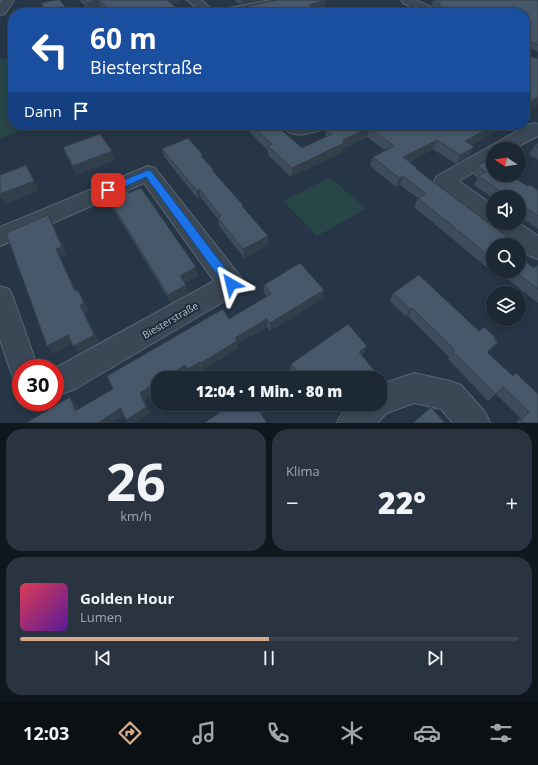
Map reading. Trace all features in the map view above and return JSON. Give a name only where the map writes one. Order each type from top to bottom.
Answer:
[{"type":"street","points":[[0,11],[8,0]]},
{"type":"street","points":[[193,0],[203,8]]},
{"type":"street","points":[[250,8],[285,0]]},
{"type":"street","points":[[407,0],[422,8]]},
{"type":"street","points":[[511,142],[534,129],[538,130]]},
{"type":"street","points":[[486,156],[444,181],[486,211]]},
{"type":"street","name":"Biesterstraße","points":[[0,237],[148,173],[231,284],[64,379]]},
{"type":"street","points":[[512,230],[538,248]]},
{"type":"street","points":[[0,297],[19,359]]},
{"type":"street","points":[[387,398],[414,388],[450,396],[474,423]]},
{"type":"street","points":[[353,423],[367,411]]},
{"type":"green space","points":[[0,59],[8,59],[8,130],[20,130],[0,138]]},
{"type":"green space","points":[[330,177],[366,209],[317,236],[283,201]]},
{"type":"building","points":[[60,0],[66,8],[44,8],[41,3]]},
{"type":"building","points":[[84,0],[97,0],[87,3]]},
{"type":"building","points":[[98,0],[167,0],[176,8],[107,8]]},
{"type":"building","points":[[277,0],[325,0],[309,5],[315,8],[243,8]]},
{"type":"building","points":[[433,0],[538,0],[538,45],[530,41],[530,8],[441,8],[439,3]]},
{"type":"building","points":[[416,5],[421,8],[406,8]]},
{"type":"building","points":[[530,56],[538,59],[538,97],[530,102]]},
{"type":"building","points":[[257,130],[282,130],[302,148],[332,134],[327,130],[365,130],[343,140],[344,143],[292,168],[268,146],[272,144]]},
{"type":"building","points":[[372,130],[486,130],[465,141],[474,147],[460,155],[437,140],[403,157],[417,168],[416,169],[486,221],[486,230],[498,230],[509,238],[486,238],[486,253],[418,198],[426,194],[403,176],[399,178],[373,157],[394,146]]},
{"type":"building","points":[[100,134],[112,151],[73,166],[63,147]]},
{"type":"building","points":[[188,138],[203,155],[201,156],[213,169],[212,170],[268,236],[243,249],[218,218],[221,216],[199,189],[197,191],[162,149]]},
{"type":"building","points":[[486,161],[486,172],[477,166]]},
{"type":"building","points":[[26,165],[34,181],[0,194],[0,175]]},
{"type":"building","points":[[486,172],[486,181],[478,176]]},
{"type":"building","points":[[487,182],[521,182],[538,190],[538,216],[526,208],[526,190],[499,190]]},
{"type":"building","points":[[125,188],[129,193],[141,188],[196,267],[180,276],[186,285],[168,295],[107,196]]},
{"type":"building","points":[[48,215],[62,247],[56,249],[75,291],[78,290],[84,303],[80,305],[94,335],[73,346],[68,335],[47,346],[6,233]]},
{"type":"building","points":[[526,262],[534,268],[538,265],[538,289],[524,278],[526,278]]},
{"type":"building","points":[[300,263],[324,290],[270,323],[267,319],[235,338],[237,341],[201,363],[200,362],[187,369],[185,365],[176,371],[151,371],[151,386],[140,393],[146,407],[126,420],[121,408],[98,423],[26,423],[46,411],[64,411],[64,401],[70,397],[75,411],[113,389],[107,376],[223,309],[229,319],[271,294],[264,285]]},
{"type":"building","points":[[419,275],[479,331],[484,327],[496,338],[494,339],[498,342],[487,352],[513,376],[516,373],[538,394],[538,423],[524,423],[521,420],[529,412],[503,387],[495,394],[453,352],[455,350],[412,308],[410,309],[393,293]]},
{"type":"building","points":[[348,324],[367,346],[359,352],[374,370],[296,371],[291,364]]},
{"type":"building","points":[[431,407],[445,423],[413,423]]},
{"type":"building","points":[[222,411],[259,411],[267,423],[204,423]]},
{"type":"route","points":[[108,190],[148,173],[231,284]]}]
